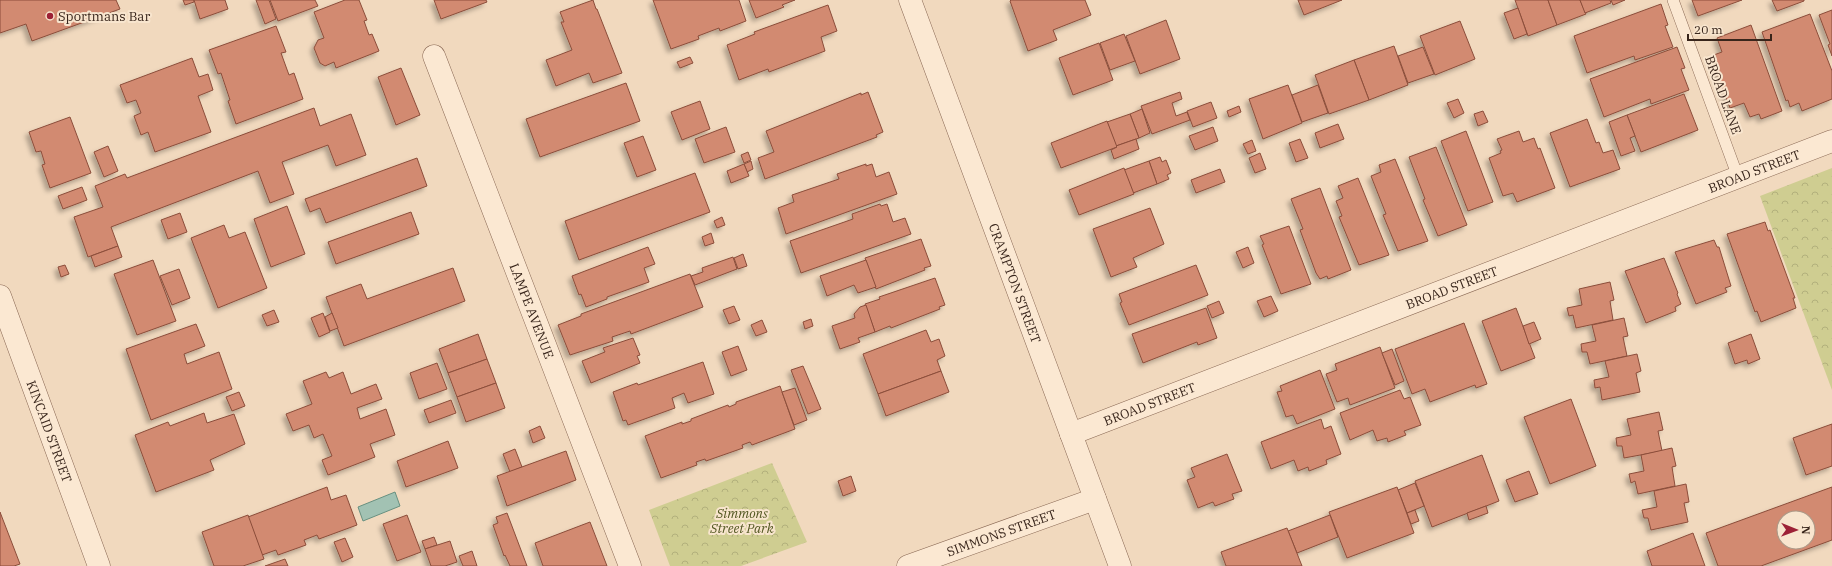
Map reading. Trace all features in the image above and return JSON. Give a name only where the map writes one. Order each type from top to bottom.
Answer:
[{"type":"street","name":"CRAMPTON STREET","points":[[910,0],[1120,566]]},
{"type":"street","name":"LAMPE AVENUE","points":[[434,56],[630,566]]},
{"type":"street","name":"BROAD STREET","points":[[1072,434],[1832,141]]},
{"type":"street","name":"KINCAID STREET","points":[[0,296],[99,566]]},
{"type":"street","name":"SIMMONS STREET","points":[[908,566],[1095,498]]},
{"type":"lane","name":"BROAD LANE","points":[[1673,0],[1738,177]]},
{"type":"green space","points":[[1832,168],[1832,390],[1760,196]]},
{"type":"green space","name":"Simmons Street Park","points":[[772,463],[807,542],[741,566],[670,566],[649,510]]},
{"type":"shaded area","points":[[395,492],[400,506],[363,521],[358,507]]},
{"type":"building","name":"Sportmans Bar","points":[[0,0],[116,0],[120,9],[32,41],[26,24],[0,33]]},
{"type":"building","points":[[183,0],[194,0],[194,2],[185,5]]},
{"type":"building","points":[[194,0],[225,0],[228,9],[200,19]]},
{"type":"building","points":[[256,0],[269,0],[276,19],[265,24]]},
{"type":"building","points":[[270,0],[315,0],[318,6],[278,21]]},
{"type":"building","points":[[345,0],[359,0],[367,20],[364,21],[369,35],[372,34],[379,51],[336,68],[334,62],[325,66],[320,63],[314,48],[318,40],[324,38],[314,12]]},
{"type":"building","points":[[434,0],[486,0],[487,2],[441,19]]},
{"type":"building","points":[[593,0],[622,73],[593,83],[589,73],[556,86],[546,60],[572,50],[561,22],[564,22],[560,12]]},
{"type":"building","points":[[653,0],[739,0],[746,21],[720,31],[719,28],[698,36],[699,39],[671,49]]},
{"type":"building","points":[[749,0],[795,0],[782,5],[784,7],[756,18]]},
{"type":"building","points":[[1085,0],[1091,15],[1053,30],[1057,40],[1028,51],[1010,1]]},
{"type":"building","points":[[1298,0],[1342,0],[1304,15]]},
{"type":"building","points":[[1515,0],[1548,0],[1557,25],[1528,36]]},
{"type":"building","points":[[1548,0],[1580,0],[1586,14],[1557,25]]},
{"type":"building","points":[[1580,0],[1610,0],[1611,3],[1585,13]]},
{"type":"building","points":[[1611,0],[1625,0],[1613,5]]},
{"type":"building","points":[[1692,0],[1742,0],[1698,16]]},
{"type":"building","points":[[1772,0],[1804,0],[1804,1],[1777,11]]},
{"type":"building","points":[[1661,4],[1668,25],[1665,26],[1673,47],[1635,60],[1634,56],[1587,73],[1574,36]]},
{"type":"building","points":[[828,5],[837,31],[821,37],[825,51],[769,72],[768,69],[739,80],[727,45],[755,34],[754,32]]},
{"type":"building","points":[[1518,8],[1527,34],[1514,39],[1504,13]]},
{"type":"building","points":[[1832,10],[1832,56],[1828,45],[1830,44],[1819,15]]},
{"type":"building","points":[[1810,14],[1832,71],[1832,99],[1802,111],[1799,103],[1790,107],[1788,100],[1786,101],[1762,32]]},
{"type":"building","points":[[1166,20],[1180,59],[1140,74],[1126,36]]},
{"type":"building","points":[[1460,21],[1475,59],[1435,75],[1420,36]]},
{"type":"building","points":[[1751,25],[1782,111],[1761,119],[1759,114],[1750,117],[1744,103],[1730,108],[1711,56],[1722,52],[1717,38]]},
{"type":"building","points":[[276,26],[286,52],[281,53],[289,75],[294,73],[303,99],[236,124],[221,73],[218,74],[209,50]]},
{"type":"building","points":[[1124,34],[1135,61],[1110,70],[1100,43]]},
{"type":"building","points":[[1099,43],[1113,80],[1073,95],[1059,58]]},
{"type":"building","points":[[1394,46],[1408,85],[1369,100],[1354,60]]},
{"type":"building","points":[[1423,47],[1434,74],[1408,83],[1398,56]]},
{"type":"building","points":[[1677,47],[1685,68],[1681,69],[1689,90],[1651,104],[1650,99],[1604,117],[1590,79]]},
{"type":"building","points":[[690,57],[693,63],[680,68],[677,62]]},
{"type":"building","points":[[192,58],[199,77],[208,74],[213,90],[198,96],[211,132],[155,152],[148,132],[141,135],[134,116],[141,113],[136,100],[127,103],[120,85]]},
{"type":"building","points":[[1354,60],[1369,100],[1329,114],[1315,75]]},
{"type":"building","points":[[401,68],[420,115],[396,125],[378,77]]},
{"type":"building","points":[[626,83],[640,121],[540,157],[526,119]]},
{"type":"building","points":[[1288,85],[1302,123],[1263,139],[1249,99]]},
{"type":"building","points":[[1318,85],[1328,113],[1302,122],[1292,95]]},
{"type":"building","points":[[868,92],[883,132],[876,135],[877,137],[765,179],[758,158],[774,152],[766,131],[861,93],[861,95]]},
{"type":"building","points":[[1180,92],[1182,99],[1172,103],[1176,116],[1187,112],[1190,120],[1152,134],[1141,106]]},
{"type":"building","points":[[1684,94],[1698,130],[1641,152],[1627,115]]},
{"type":"building","points":[[1458,99],[1464,113],[1454,118],[1447,103]]},
{"type":"building","points":[[700,101],[710,129],[682,140],[671,112]]},
{"type":"building","points":[[1211,102],[1217,118],[1193,127],[1187,111]]},
{"type":"building","points":[[1239,106],[1241,112],[1229,117],[1227,111]]},
{"type":"building","points":[[314,108],[320,126],[351,114],[366,155],[336,166],[328,145],[282,162],[294,194],[270,203],[258,171],[111,227],[118,246],[88,257],[74,217],[103,207],[95,186],[125,174],[127,178]]},
{"type":"building","points":[[1142,109],[1150,133],[1139,138],[1130,114]]},
{"type":"building","points":[[1483,111],[1488,122],[1478,126],[1474,114]]},
{"type":"building","points":[[1130,114],[1139,138],[1116,146],[1107,122]]},
{"type":"building","points":[[1627,115],[1635,136],[1630,138],[1635,151],[1621,156],[1609,122]]},
{"type":"building","points":[[70,117],[91,173],[50,188],[42,165],[45,164],[41,151],[36,152],[29,132]]},
{"type":"building","points":[[1587,119],[1596,143],[1599,142],[1603,153],[1613,150],[1620,169],[1570,187],[1550,133]]},
{"type":"building","points":[[1107,121],[1117,147],[1061,168],[1051,143]]},
{"type":"building","points":[[1338,124],[1344,139],[1320,148],[1315,133]]},
{"type":"building","points":[[726,127],[735,152],[704,163],[695,139]]},
{"type":"building","points":[[1213,127],[1218,141],[1195,150],[1189,136]]},
{"type":"building","points":[[1466,131],[1493,202],[1468,211],[1441,141]]},
{"type":"building","points":[[1519,131],[1523,142],[1534,138],[1538,149],[1540,148],[1555,188],[1517,202],[1513,193],[1503,196],[1489,158],[1501,153],[1500,151],[1502,150],[1497,139]]},
{"type":"building","points":[[643,136],[656,170],[637,177],[624,143]]},
{"type":"building","points":[[1136,139],[1139,149],[1114,159],[1111,150],[1117,147],[1116,146]]},
{"type":"building","points":[[1300,139],[1308,158],[1296,162],[1289,143]]},
{"type":"building","points":[[1252,140],[1256,151],[1248,154],[1243,144]]},
{"type":"building","points":[[108,146],[118,171],[104,177],[94,152]]},
{"type":"building","points":[[1436,147],[1467,225],[1438,236],[1423,200],[1425,199],[1409,157]]},
{"type":"building","points":[[748,152],[751,160],[744,163],[741,155]]},
{"type":"building","points":[[1260,153],[1266,169],[1255,173],[1249,158]]},
{"type":"building","points":[[1160,157],[1162,162],[1166,160],[1171,173],[1167,175],[1169,179],[1157,184],[1149,161]]},
{"type":"building","points":[[417,158],[427,186],[326,223],[320,208],[310,212],[305,199]]},
{"type":"building","points":[[1395,159],[1428,241],[1398,251],[1383,215],[1386,214],[1371,176],[1381,172],[1379,165]]},
{"type":"building","points":[[751,161],[753,169],[747,172],[744,164]]},
{"type":"building","points":[[1149,161],[1157,184],[1133,193],[1124,170]]},
{"type":"building","points":[[744,164],[749,176],[731,183],[727,171]]},
{"type":"building","points":[[866,164],[866,166],[872,164],[876,177],[889,172],[897,194],[786,234],[778,208],[794,202],[792,195],[839,179],[837,174]]},
{"type":"building","points":[[1124,168],[1134,194],[1079,215],[1069,190]]},
{"type":"building","points":[[1220,169],[1225,182],[1196,193],[1191,180]]},
{"type":"building","points":[[695,173],[710,212],[579,260],[565,221]]},
{"type":"building","points":[[1358,178],[1389,255],[1359,265],[1339,217],[1342,216],[1336,201],[1343,198],[1338,186]]},
{"type":"building","points":[[82,187],[87,200],[63,209],[58,196]]},
{"type":"building","points":[[1320,188],[1351,270],[1328,279],[1327,276],[1320,279],[1316,273],[1300,230],[1303,229],[1291,199]]},
{"type":"building","points":[[880,204],[881,206],[887,204],[893,222],[905,218],[911,234],[801,273],[790,241],[853,219],[852,214]]},
{"type":"building","points":[[287,206],[305,254],[271,267],[254,219]]},
{"type":"building","points":[[1150,208],[1164,244],[1133,258],[1137,267],[1111,277],[1093,229]]},
{"type":"building","points":[[411,212],[419,234],[336,264],[328,242]]},
{"type":"building","points":[[180,213],[187,232],[168,239],[161,220]]},
{"type":"building","points":[[722,217],[725,225],[717,228],[714,221]]},
{"type":"building","points":[[1765,222],[1768,231],[1770,230],[1795,298],[1793,298],[1796,308],[1761,322],[1757,311],[1755,312],[1727,234]]},
{"type":"building","points":[[224,225],[229,238],[245,232],[267,288],[218,308],[191,238]]},
{"type":"building","points":[[1289,226],[1311,284],[1281,294],[1260,236]]},
{"type":"building","points":[[711,233],[714,243],[705,246],[702,237]]},
{"type":"building","points":[[921,239],[931,266],[924,268],[925,270],[876,289],[865,258]]},
{"type":"building","points":[[1714,240],[1717,247],[1719,247],[1731,286],[1725,288],[1727,292],[1696,304],[1675,252]]},
{"type":"building","points":[[118,246],[122,257],[95,267],[91,256]]},
{"type":"building","points":[[648,247],[655,264],[644,268],[649,282],[607,297],[607,299],[586,307],[581,294],[579,295],[572,276]]},
{"type":"building","points":[[1248,247],[1254,263],[1243,268],[1236,252]]},
{"type":"building","points":[[743,254],[747,266],[738,269],[734,258]]},
{"type":"building","points":[[733,257],[737,269],[695,285],[691,276],[703,272],[702,268]]},
{"type":"building","points":[[1664,258],[1681,304],[1675,307],[1676,311],[1646,323],[1625,271]]},
{"type":"building","points":[[153,260],[176,321],[137,335],[114,274]]},
{"type":"building","points":[[866,260],[876,287],[858,293],[854,285],[827,296],[820,276]]},
{"type":"building","points":[[65,265],[69,274],[61,277],[58,267]]},
{"type":"building","points":[[1196,265],[1208,295],[1129,325],[1120,303],[1122,302],[1119,294]]},
{"type":"building","points":[[453,268],[465,301],[344,346],[326,297],[361,284],[367,299]]},
{"type":"building","points":[[179,269],[190,298],[172,305],[160,276]]},
{"type":"building","points":[[690,274],[703,307],[631,334],[630,331],[612,337],[613,341],[570,355],[558,325],[581,316],[581,314]]},
{"type":"building","points":[[935,278],[945,305],[939,307],[940,309],[891,328],[890,326],[875,332],[865,304],[880,299],[879,297]]},
{"type":"building","points":[[1610,282],[1614,300],[1610,301],[1613,320],[1576,328],[1573,315],[1569,316],[1567,308],[1582,305],[1579,289]]},
{"type":"building","points":[[1271,296],[1278,311],[1264,317],[1257,301]]},
{"type":"building","points":[[1219,301],[1224,313],[1212,318],[1207,306]]},
{"type":"building","points":[[866,305],[875,332],[858,338],[860,342],[840,349],[832,326],[855,318],[854,314],[860,307]]},
{"type":"building","points":[[734,306],[740,320],[729,324],[723,310]]},
{"type":"building","points":[[1206,308],[1217,338],[1198,345],[1197,342],[1143,363],[1132,334]]},
{"type":"building","points":[[1516,308],[1535,358],[1501,371],[1482,321]]},
{"type":"building","points":[[274,310],[279,322],[267,326],[262,315]]},
{"type":"building","points":[[323,313],[330,332],[319,337],[311,318]]},
{"type":"building","points":[[332,313],[338,328],[330,331],[325,317]]},
{"type":"building","points":[[1624,318],[1628,336],[1623,337],[1627,356],[1590,364],[1587,352],[1582,352],[1581,344],[1596,341],[1592,325]]},
{"type":"building","points":[[811,319],[813,326],[805,329],[803,322]]},
{"type":"building","points":[[762,320],[767,332],[756,336],[751,325]]},
{"type":"building","points":[[1534,322],[1541,339],[1529,344],[1523,326]]},
{"type":"building","points":[[1464,323],[1487,384],[1476,388],[1475,385],[1430,402],[1425,389],[1412,394],[1395,349]]},
{"type":"building","points":[[196,324],[205,346],[184,354],[187,364],[219,352],[232,389],[151,420],[126,349]]},
{"type":"building","points":[[926,330],[931,342],[939,339],[945,356],[937,360],[941,371],[878,394],[863,354]]},
{"type":"building","points":[[478,334],[487,359],[448,373],[439,349]]},
{"type":"building","points":[[1751,334],[1760,359],[1748,364],[1747,360],[1735,364],[1728,343]]},
{"type":"building","points":[[633,338],[640,355],[637,356],[640,363],[591,383],[582,361],[605,352],[603,348]]},
{"type":"building","points":[[738,346],[747,370],[731,376],[722,352]]},
{"type":"building","points":[[1380,347],[1395,388],[1350,405],[1348,398],[1337,402],[1326,374],[1337,370],[1335,364]]},
{"type":"building","points":[[1392,349],[1404,381],[1395,385],[1382,353]]},
{"type":"building","points":[[1637,354],[1641,371],[1636,373],[1640,392],[1602,400],[1600,387],[1595,388],[1594,380],[1609,377],[1605,361]]},
{"type":"building","points":[[487,359],[496,383],[457,397],[448,373]]},
{"type":"building","points":[[703,362],[714,394],[688,403],[684,393],[672,398],[675,408],[628,425],[626,420],[623,421],[613,392],[637,383],[638,385]]},
{"type":"building","points":[[437,363],[447,389],[419,399],[410,373]]},
{"type":"building","points":[[803,366],[821,409],[808,414],[791,370]]},
{"type":"building","points":[[1320,370],[1335,409],[1297,424],[1293,415],[1286,417],[1277,392],[1282,391],[1280,386]]},
{"type":"building","points":[[941,371],[949,392],[886,416],[878,394]]},
{"type":"building","points":[[326,372],[329,378],[343,372],[351,394],[376,384],[382,399],[357,408],[360,419],[386,409],[395,435],[370,444],[375,457],[328,475],[322,460],[332,456],[323,434],[314,438],[309,425],[293,431],[286,414],[312,404],[303,381]]},
{"type":"building","points":[[496,383],[505,408],[466,422],[457,397]]},
{"type":"building","points":[[780,386],[795,429],[752,445],[750,442],[742,445],[743,448],[706,461],[705,459],[696,462],[697,465],[661,478],[645,436],[682,422],[682,424],[691,421],[691,419],[728,405],[729,407],[736,404],[736,402]]},
{"type":"building","points":[[795,388],[807,420],[794,425],[782,392]]},
{"type":"building","points":[[1400,390],[1404,399],[1410,397],[1421,425],[1404,431],[1406,435],[1388,442],[1387,438],[1377,441],[1373,430],[1350,440],[1340,413]]},
{"type":"building","points":[[239,392],[245,406],[232,411],[226,397]]},
{"type":"building","points":[[1571,399],[1596,466],[1550,484],[1524,417]]},
{"type":"building","points":[[451,400],[456,413],[429,423],[424,410]]},
{"type":"building","points":[[1659,412],[1663,430],[1658,431],[1662,451],[1624,458],[1622,446],[1617,446],[1616,438],[1631,435],[1627,419]]},
{"type":"building","points":[[204,413],[207,423],[234,414],[245,444],[210,460],[214,470],[156,492],[135,435],[168,422],[170,426]]},
{"type":"building","points":[[1321,419],[1324,429],[1331,426],[1341,454],[1326,460],[1327,464],[1309,471],[1308,467],[1298,471],[1294,460],[1271,469],[1261,442]]},
{"type":"building","points":[[1832,424],[1832,466],[1806,475],[1793,438]]},
{"type":"building","points":[[540,426],[545,438],[533,443],[529,431]]},
{"type":"building","points":[[448,441],[458,468],[406,487],[397,461]]},
{"type":"building","points":[[1672,448],[1676,466],[1672,467],[1675,486],[1638,494],[1635,481],[1631,483],[1629,474],[1644,471],[1641,455]]},
{"type":"building","points":[[515,449],[522,467],[510,472],[503,454]]},
{"type":"building","points":[[566,451],[576,480],[507,506],[497,476]]},
{"type":"building","points":[[1227,454],[1242,491],[1232,494],[1234,499],[1215,506],[1213,502],[1198,508],[1187,480],[1195,477],[1191,468]]},
{"type":"building","points":[[1482,455],[1499,501],[1432,527],[1415,481]]},
{"type":"building","points":[[1529,471],[1538,494],[1515,502],[1506,480]]},
{"type":"building","points":[[851,476],[856,491],[843,496],[838,481]]},
{"type":"building","points":[[1415,483],[1424,506],[1407,513],[1398,490]]},
{"type":"building","points":[[1686,484],[1689,502],[1684,503],[1688,522],[1651,530],[1648,518],[1644,518],[1642,510],[1657,507],[1654,491]]},
{"type":"building","points":[[327,487],[331,500],[346,495],[357,525],[319,539],[317,535],[304,540],[306,545],[278,555],[276,550],[262,555],[248,517]]},
{"type":"building","points":[[1397,487],[1414,533],[1347,558],[1329,512]]},
{"type":"building","points":[[1832,487],[1832,540],[1816,546],[1816,510],[1776,510],[1776,550],[1805,550],[1761,566],[1718,566],[1706,533]]},
{"type":"building","points":[[1486,506],[1488,513],[1469,520],[1467,513]]},
{"type":"building","points":[[1415,510],[1419,521],[1411,524],[1407,513]]},
{"type":"building","points":[[0,512],[20,564],[14,566],[0,566]]},
{"type":"building","points":[[507,513],[527,566],[510,566],[505,555],[504,556],[493,525],[498,523],[496,517]]},
{"type":"building","points":[[248,515],[264,559],[243,566],[214,566],[202,532]]},
{"type":"building","points":[[407,515],[421,552],[397,561],[383,524]]},
{"type":"building","points":[[1330,515],[1338,537],[1297,553],[1288,531]]},
{"type":"building","points":[[590,522],[607,566],[543,566],[535,543]]},
{"type":"building","points":[[1287,528],[1302,566],[1226,566],[1221,552]]},
{"type":"building","points":[[1693,533],[1705,566],[1652,566],[1647,551]]},
{"type":"building","points":[[434,537],[437,545],[425,549],[422,541]]},
{"type":"building","points":[[345,538],[353,557],[342,562],[334,542]]},
{"type":"building","points":[[450,541],[457,562],[445,566],[431,566],[425,549]]},
{"type":"building","points":[[472,551],[477,566],[463,566],[459,556]]},
{"type":"building","points":[[285,559],[288,566],[265,566]]},
{"type":"place","name":"Sportmans Bar","points":[[50,16]]}]
